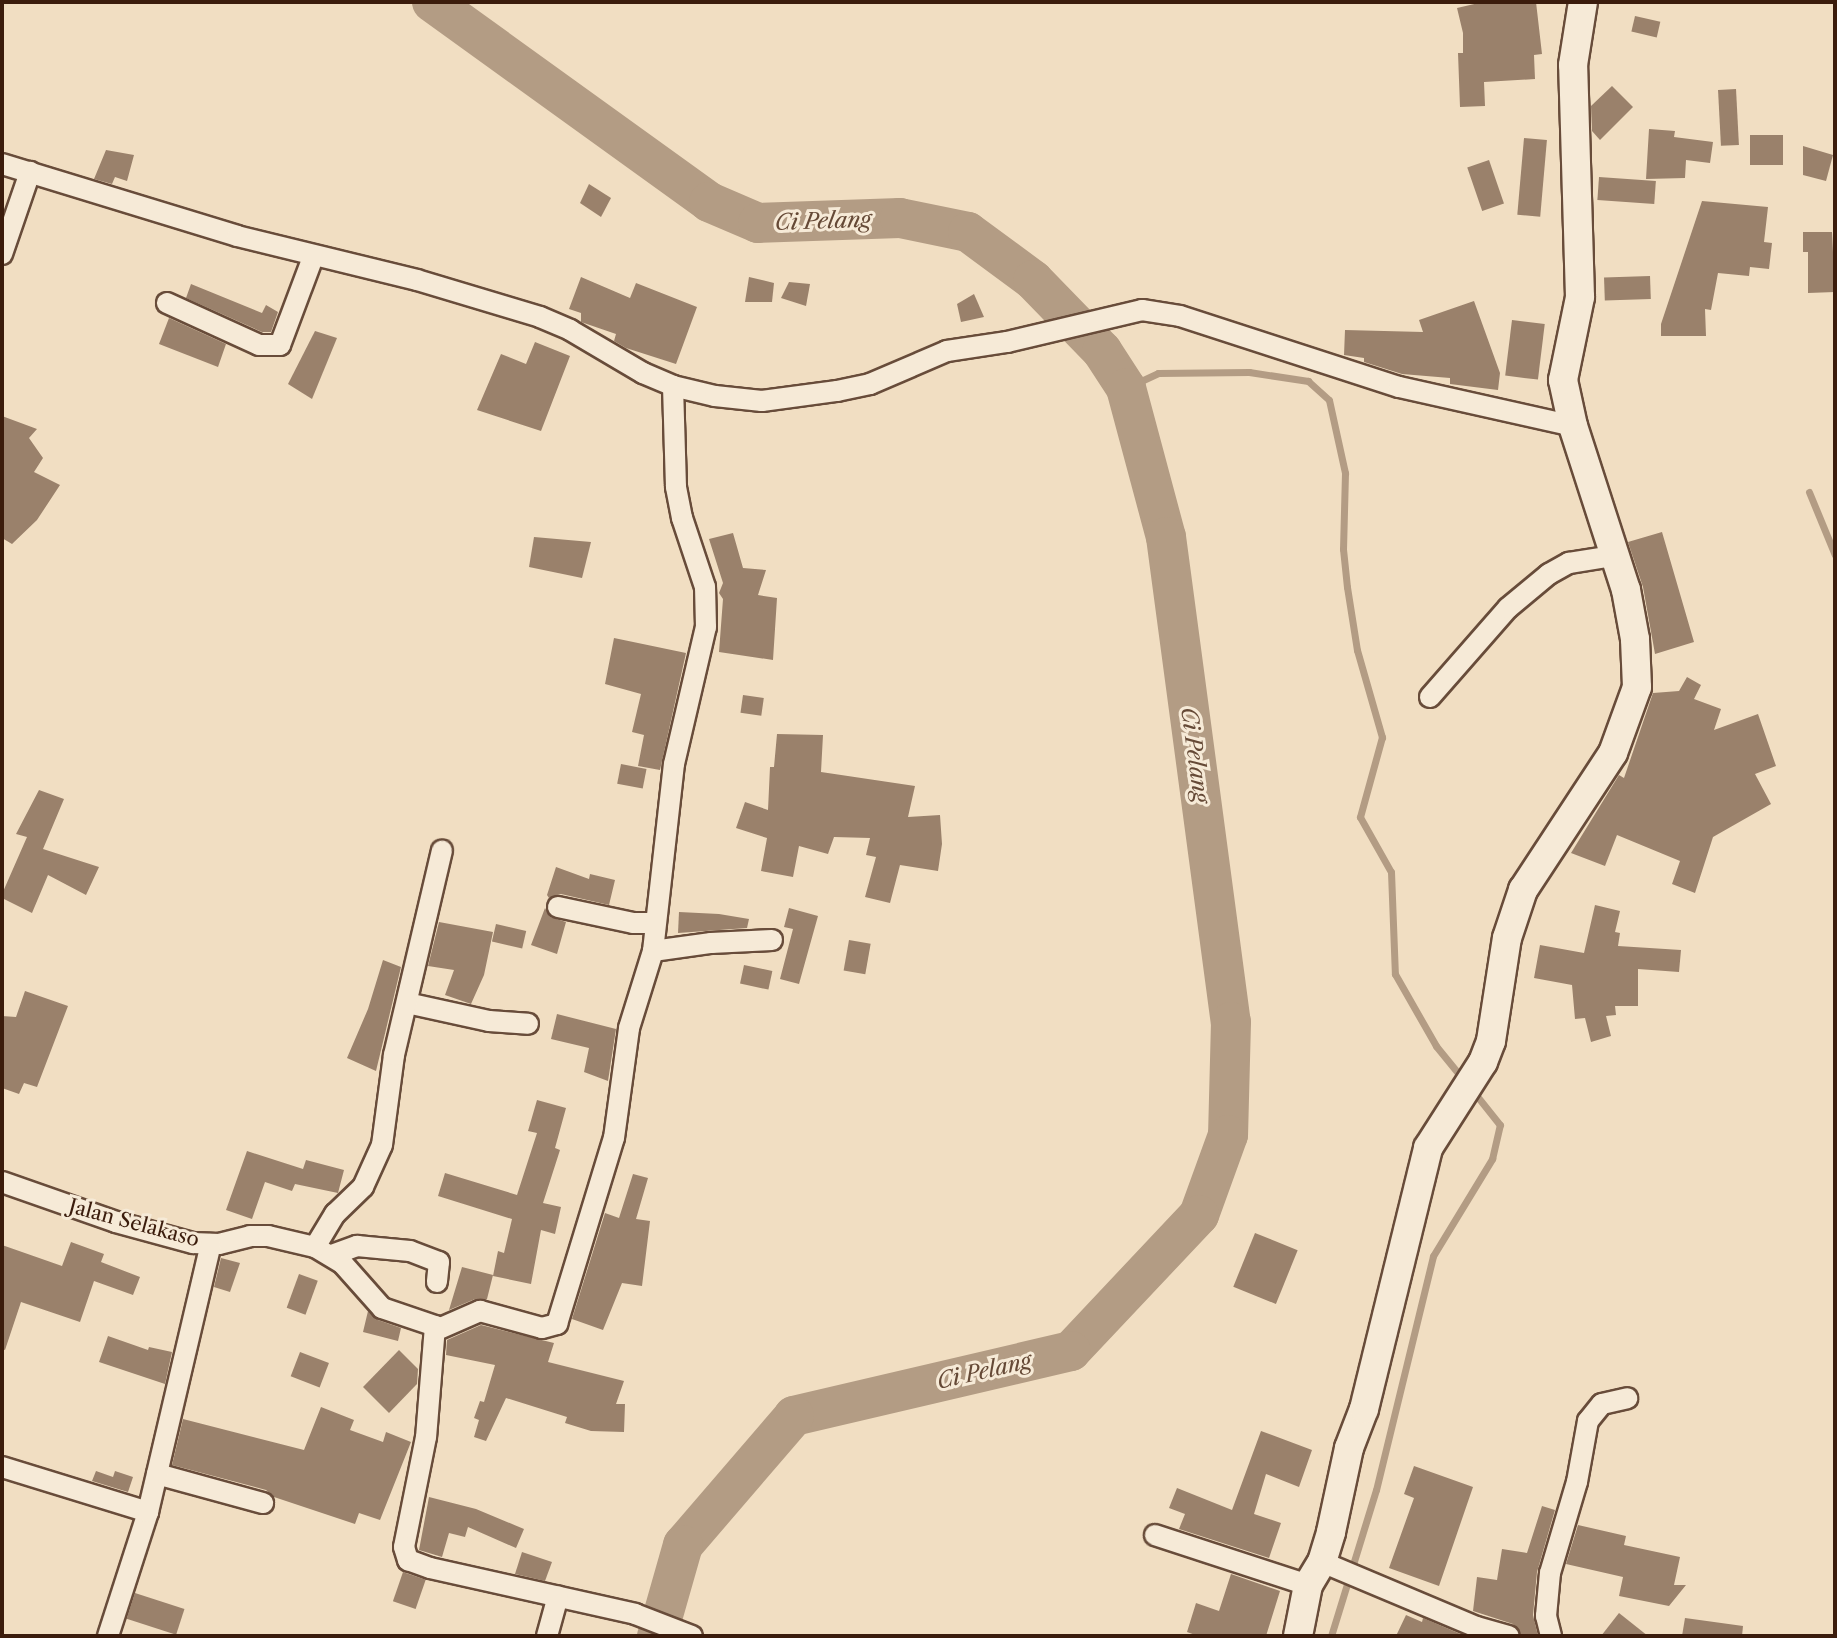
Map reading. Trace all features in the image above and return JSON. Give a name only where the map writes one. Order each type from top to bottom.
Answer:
[{"type":"street","points":[[1298,1636],[1428,1148],[1483,1062],[1491,1041],[1507,938],[1523,890],[1587,797],[1613,753],[1637,687],[1635,639],[1626,590],[1613,556],[1601,503],[1573,426],[1563,380],[1580,297],[1573,65],[1583,2]]},
{"type":"street","points":[[2,164],[313,257],[417,280],[540,317],[673,386],[734,399],[803,398],[870,384],[947,351],[1007,342],[1134,310],[1180,316],[1399,387],[1573,426]]},
{"type":"street","points":[[2,254],[30,172]]},
{"type":"street","points":[[167,303],[259,345],[280,345],[313,257]]},
{"type":"street","points":[[324,1251],[382,1308],[435,1326],[446,1328],[466,1314],[480,1311],[542,1328],[557,1324],[608,1161],[619,1108],[629,1028],[653,951],[669,789],[706,627],[705,587],[682,518],[676,487],[673,386]]},
{"type":"street","points":[[1430,697],[1508,608],[1549,574],[1569,563],[1613,556]]},
{"type":"street","points":[[324,1251],[335,1214],[363,1187],[374,1169],[382,1145],[394,1055],[442,851]]},
{"type":"street","points":[[558,907],[654,923]]},
{"type":"street","points":[[653,951],[711,943],[772,940]]},
{"type":"street","points":[[407,1003],[489,1021],[528,1024]]},
{"type":"street","name":"Jalan Selakaso","points":[[2,1182],[116,1222],[211,1244],[268,1236],[324,1251]]},
{"type":"street","points":[[108,1636],[148,1512],[211,1244]]},
{"type":"street","points":[[324,1251],[357,1246],[410,1251],[439,1262],[437,1282]]},
{"type":"street","points":[[435,1326],[426,1437],[404,1547],[405,1557],[430,1568],[635,1614],[685,1633]]},
{"type":"street","points":[[1551,1636],[1546,1616],[1550,1573],[1577,1482],[1588,1421],[1602,1404],[1627,1398]]},
{"type":"street","points":[[2,1467],[148,1512]]},
{"type":"street","points":[[157,1474],[263,1503]]},
{"type":"street","points":[[1155,1535],[1315,1574],[1509,1636]]},
{"type":"street","points":[[547,1636],[558,1596]]},
{"type":"building","points":[[1483,2],[1536,2],[1542,54],[1534,55],[1535,79],[1484,82],[1485,106],[1460,107],[1458,53],[1463,53],[1463,33],[1457,8]]},
{"type":"building","points":[[1635,16],[1660,22],[1657,37],[1631,32]]},
{"type":"building","points":[[1612,86],[1633,107],[1600,140],[1592,131],[1591,106]]},
{"type":"building","points":[[1736,89],[1739,145],[1721,146],[1718,90]]},
{"type":"building","points":[[1649,129],[1675,131],[1674,137],[1713,142],[1710,163],[1686,160],[1685,178],[1646,179]]},
{"type":"building","points":[[1750,135],[1783,135],[1783,165],[1750,165]]},
{"type":"building","points":[[1524,138],[1547,140],[1540,217],[1517,215]]},
{"type":"building","points":[[1803,146],[1833,155],[1826,181],[1803,175]]},
{"type":"building","points":[[106,150],[134,155],[127,181],[115,177],[112,184],[94,179]]},
{"type":"building","points":[[1489,160],[1504,203],[1482,211],[1467,167]]},
{"type":"building","points":[[1599,177],[1656,181],[1654,204],[1597,200]]},
{"type":"building","points":[[589,184],[611,198],[601,217],[580,203]]},
{"type":"building","points":[[1702,201],[1768,207],[1764,242],[1772,243],[1769,269],[1750,267],[1749,276],[1718,273],[1711,310],[1705,309],[1706,336],[1661,336],[1661,324]]},
{"type":"building","points":[[1803,232],[1832,232],[1835,292],[1808,293],[1808,252],[1803,252]]},
{"type":"building","points":[[1650,276],[1651,299],[1605,301],[1604,278]]},
{"type":"building","points":[[581,277],[630,298],[636,283],[697,307],[676,364],[626,348],[614,341],[616,334],[581,322],[581,313],[569,309]]},
{"type":"building","points":[[749,277],[774,283],[772,302],[745,302]]},
{"type":"building","points":[[789,282],[810,284],[806,306],[781,298]]},
{"type":"building","points":[[191,284],[262,313],[266,305],[278,312],[271,332],[262,332],[186,298]]},
{"type":"building","points":[[974,294],[984,317],[961,322],[957,304]]},
{"type":"building","points":[[1474,301],[1500,373],[1498,390],[1450,384],[1450,378],[1402,374],[1364,362],[1364,358],[1344,355],[1345,330],[1423,332],[1419,320]]},
{"type":"building","points":[[169,318],[226,344],[218,367],[159,344]]},
{"type":"building","points":[[1512,320],[1545,324],[1538,380],[1505,376]]},
{"type":"building","points":[[315,331],[337,338],[312,399],[288,384]]},
{"type":"building","points":[[535,342],[570,356],[541,431],[477,410],[501,354],[526,364]]},
{"type":"building","points":[[2,416],[37,429],[29,438],[43,458],[34,472],[60,485],[37,520],[12,544],[2,538]]},
{"type":"building","points":[[1662,532],[1694,642],[1655,654],[1643,587],[1628,542]]},
{"type":"building","points":[[733,533],[743,568],[766,570],[758,595],[777,598],[773,660],[719,652],[723,599],[719,593],[723,583],[709,539]]},
{"type":"building","points":[[534,537],[591,542],[582,578],[529,567]]},
{"type":"building","points":[[614,638],[686,653],[660,770],[638,766],[644,735],[632,732],[641,694],[605,684]]},
{"type":"building","points":[[1687,677],[1701,685],[1694,699],[1721,709],[1714,730],[1758,714],[1776,766],[1755,774],[1771,804],[1713,837],[1695,893],[1672,884],[1680,861],[1617,835],[1605,866],[1571,853],[1619,775],[1624,778],[1653,693],[1679,691]]},
{"type":"building","points":[[743,695],[764,698],[761,716],[740,713]]},
{"type":"building","points":[[777,734],[823,735],[821,772],[915,786],[908,817],[940,815],[942,844],[938,871],[900,865],[890,903],[865,897],[876,857],[866,855],[870,838],[834,837],[828,854],[799,846],[793,877],[761,871],[767,838],[736,828],[745,802],[768,810],[770,767],[774,767]]},
{"type":"building","points":[[621,764],[647,769],[643,789],[617,784]]},
{"type":"building","points":[[39,790],[64,799],[43,849],[99,867],[86,895],[48,875],[32,913],[2,898],[2,894],[27,837],[16,834]]},
{"type":"building","points":[[556,867],[589,879],[590,874],[615,880],[609,905],[561,894],[549,898],[547,895]]},
{"type":"building","points":[[1595,905],[1620,911],[1615,932],[1620,933],[1618,946],[1681,950],[1679,972],[1638,969],[1638,1006],[1615,1006],[1616,1015],[1606,1016],[1611,1036],[1591,1042],[1585,1018],[1575,1019],[1572,985],[1534,978],[1540,945],[1584,953]]},
{"type":"building","points":[[545,908],[550,917],[566,922],[557,954],[531,945]]},
{"type":"building","points":[[789,908],[818,916],[799,984],[780,979],[793,929],[784,927]]},
{"type":"building","points":[[679,912],[749,919],[747,928],[678,933]]},
{"type":"building","points":[[439,922],[493,932],[484,975],[471,1004],[445,995],[454,970],[428,966]]},
{"type":"building","points":[[496,924],[526,931],[522,949],[492,942]]},
{"type":"building","points":[[849,940],[871,944],[865,974],[844,971]]},
{"type":"building","points":[[383,960],[401,967],[376,1071],[347,1058],[368,1009]]},
{"type":"building","points":[[744,965],[772,971],[768,990],[740,984]]},
{"type":"building","points":[[25,991],[68,1006],[37,1087],[24,1083],[19,1094],[2,1088],[2,1016],[16,1017]]},
{"type":"building","points":[[557,1014],[616,1029],[608,1081],[584,1072],[589,1048],[551,1039]]},
{"type":"building","points":[[537,1100],[566,1108],[555,1148],[560,1150],[543,1203],[561,1207],[555,1234],[541,1230],[531,1284],[493,1276],[498,1251],[504,1253],[512,1219],[438,1196],[445,1173],[517,1195],[537,1133],[528,1131]]},
{"type":"building","points":[[247,1151],[303,1169],[306,1160],[344,1170],[338,1193],[295,1184],[292,1191],[265,1182],[252,1219],[226,1210]]},
{"type":"building","points":[[633,1174],[648,1178],[636,1219],[650,1221],[642,1286],[622,1283],[603,1330],[572,1319],[605,1213],[619,1218]]},
{"type":"building","points":[[1255,1233],[1298,1250],[1276,1304],[1233,1287]]},
{"type":"building","points":[[71,1242],[104,1254],[101,1262],[140,1277],[133,1295],[94,1281],[80,1322],[21,1302],[5,1350],[2,1349],[2,1245],[62,1266]]},
{"type":"building","points":[[221,1258],[240,1263],[230,1292],[214,1287]]},
{"type":"building","points":[[462,1267],[493,1275],[487,1299],[475,1299],[449,1310]]},
{"type":"building","points":[[299,1274],[318,1281],[305,1315],[287,1308]]},
{"type":"building","points":[[368,1311],[378,1320],[401,1328],[398,1341],[363,1332]]},
{"type":"building","points":[[481,1325],[554,1343],[548,1362],[624,1381],[616,1404],[625,1404],[624,1432],[591,1431],[565,1423],[567,1417],[506,1398],[486,1441],[474,1437],[479,1420],[474,1418],[480,1401],[484,1402],[495,1365],[446,1355],[447,1340]]},
{"type":"building","points":[[108,1336],[148,1350],[149,1347],[172,1352],[165,1384],[99,1362]]},
{"type":"building","points":[[399,1350],[418,1369],[417,1384],[389,1413],[363,1387]]},
{"type":"building","points":[[300,1352],[329,1363],[320,1387],[291,1376]]},
{"type":"building","points":[[321,1407],[354,1420],[350,1430],[383,1442],[386,1432],[411,1442],[380,1520],[359,1513],[355,1524],[274,1497],[266,1490],[172,1465],[183,1419],[304,1450]]},
{"type":"building","points":[[1261,1431],[1312,1450],[1299,1487],[1266,1474],[1254,1514],[1281,1523],[1269,1558],[1179,1529],[1185,1514],[1169,1508],[1177,1488],[1232,1510]]},
{"type":"building","points":[[1414,1466],[1473,1487],[1439,1586],[1389,1568],[1414,1498],[1404,1494]]},
{"type":"building","points":[[96,1471],[113,1477],[115,1471],[133,1477],[128,1492],[92,1481]]},
{"type":"building","points":[[429,1497],[476,1509],[524,1529],[516,1548],[468,1527],[465,1537],[449,1533],[442,1557],[419,1550]]},
{"type":"building","points":[[1542,1506],[1555,1510],[1537,1572],[1533,1615],[1538,1636],[1522,1636],[1513,1624],[1473,1611],[1477,1577],[1497,1580],[1502,1549],[1527,1553]]},
{"type":"building","points":[[1578,1525],[1626,1536],[1624,1545],[1680,1557],[1674,1585],[1686,1585],[1669,1606],[1619,1596],[1623,1577],[1566,1564]]},
{"type":"building","points":[[522,1552],[552,1562],[545,1581],[515,1574]]},
{"type":"building","points":[[403,1572],[426,1580],[416,1609],[393,1601]]},
{"type":"building","points":[[1231,1574],[1280,1591],[1266,1636],[1198,1636],[1187,1632],[1196,1603],[1219,1611]]},
{"type":"building","points":[[135,1593],[184,1609],[176,1635],[127,1619]]},
{"type":"building","points":[[1619,1613],[1648,1636],[1601,1636]]},
{"type":"building","points":[[1406,1615],[1422,1622],[1423,1618],[1465,1636],[1396,1636]]},
{"type":"building","points":[[1685,1618],[1743,1626],[1742,1636],[1682,1636]]},
{"type":"waterway","name":"Ci Pelang","points":[[432,2],[709,202],[758,223],[900,218],[968,232],[1033,280],[1102,351],[1126,388],[1166,537],[1231,1022],[1228,1135],[1199,1215],[1071,1351],[794,1416],[683,1545],[657,1636]]},
{"type":"waterway","points":[[1126,388],[1158,373],[1249,372],[1308,381],[1329,400],[1345,473],[1343,549],[1347,587],[1357,650],[1382,737],[1360,817],[1391,872],[1395,974],[1436,1046],[1462,1078]]},
{"type":"waterway","points":[[1809,492],[1835,555]]},
{"type":"waterway","points":[[1331,1636],[1376,1490],[1433,1256],[1492,1159],[1500,1125],[1473,1091]]}]
